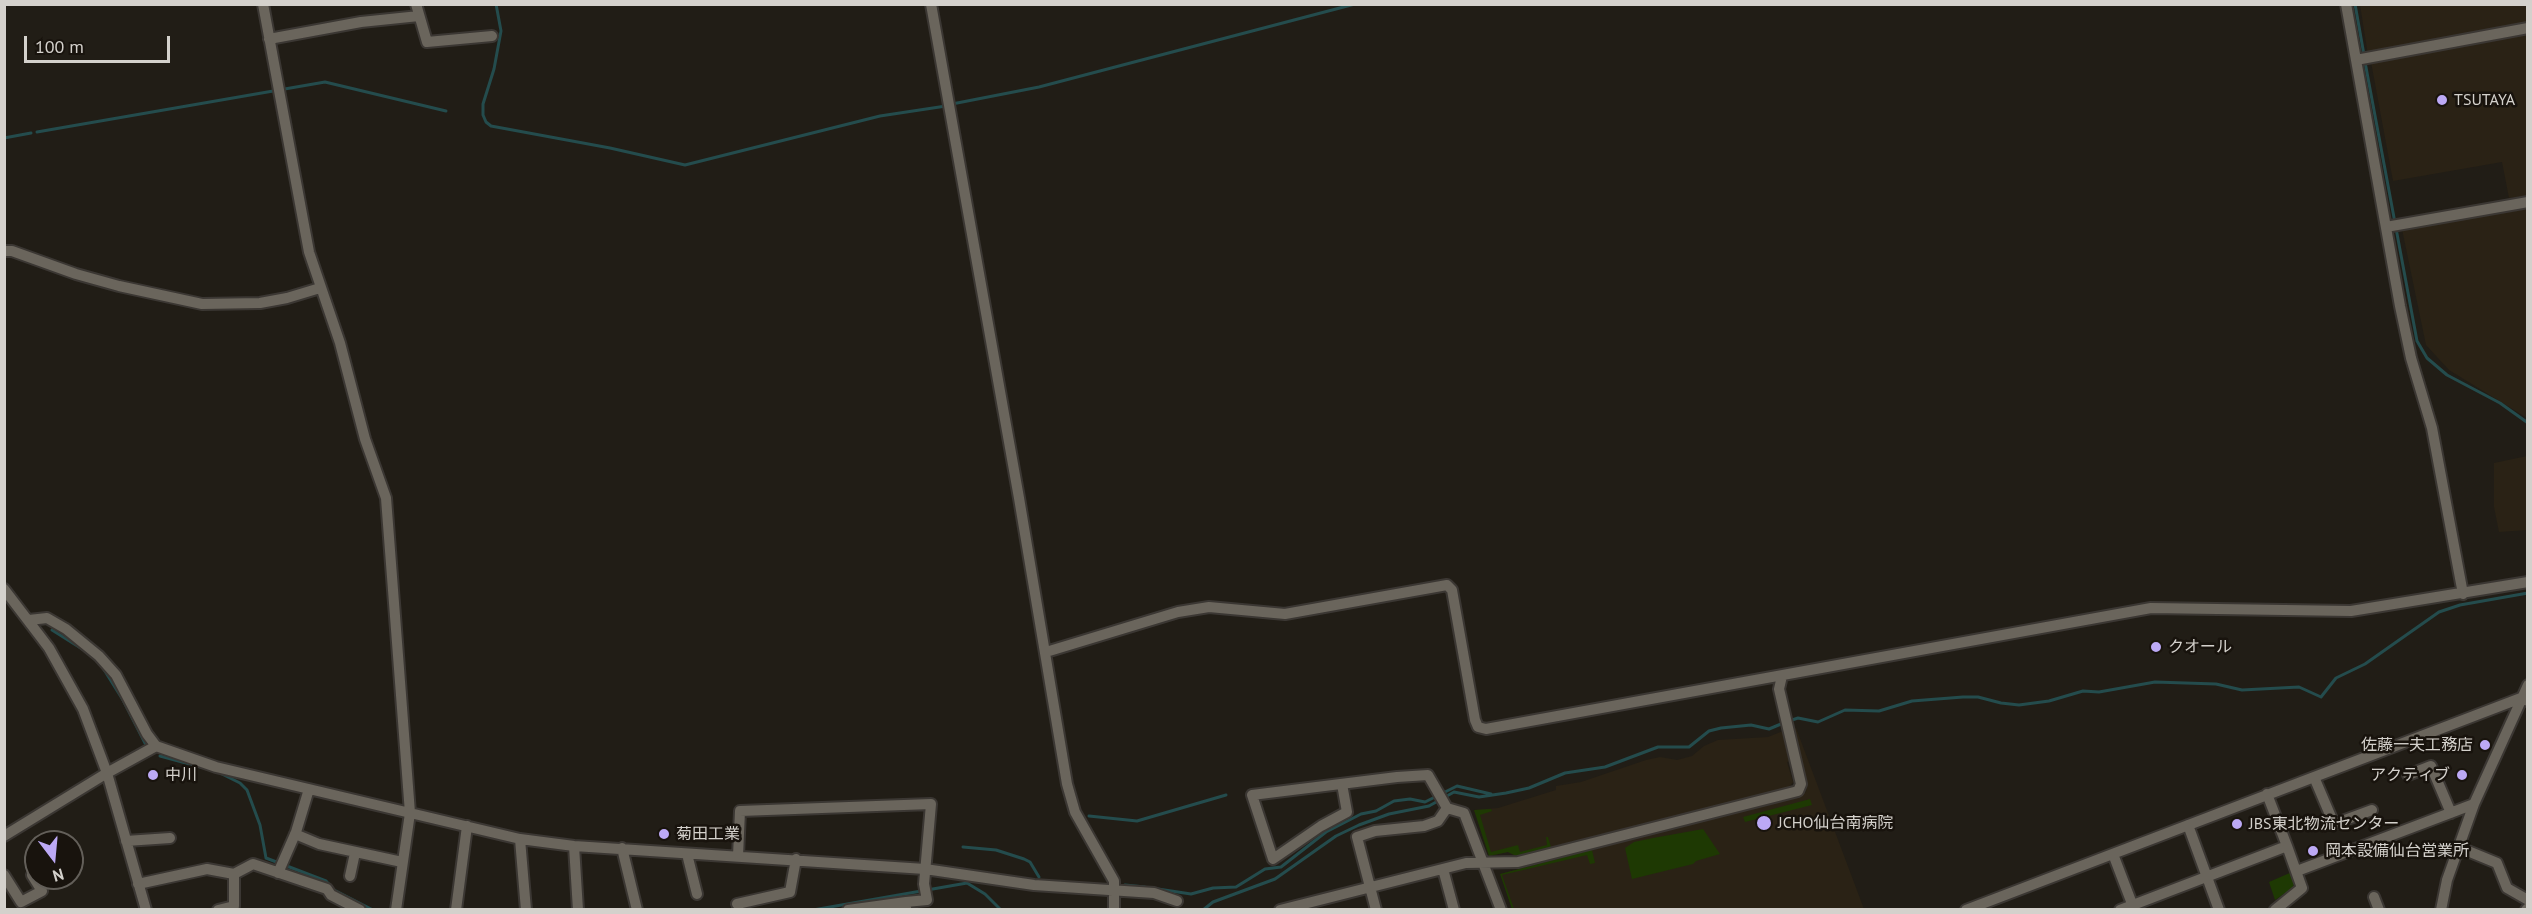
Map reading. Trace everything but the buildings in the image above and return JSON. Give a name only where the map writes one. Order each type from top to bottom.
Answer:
[{"type":"street","points":[[263,4],[309,252],[340,343],[365,439],[387,498],[410,813],[396,909]]},
{"type":"street","points":[[416,4],[427,42],[492,36]]},
{"type":"street","points":[[931,4],[1046,652],[1067,784],[1075,812],[1114,881],[1114,909]]},
{"type":"street","points":[[2346,4],[2362,59],[2392,226],[2411,358],[2432,428],[2463,594]]},
{"type":"street","points":[[269,39],[361,22],[420,16]]},
{"type":"street","points":[[2362,59],[2528,28]]},
{"type":"street","points":[[2392,226],[2528,202]]},
{"type":"street","points":[[4,250],[119,286],[202,304],[260,303],[320,288]]},
{"type":"street","points":[[1046,652],[1142,622],[1199,608],[1285,614],[1446,585],[1452,590],[1475,720],[1478,727],[1486,729],[2151,608],[2351,611],[2528,582]]},
{"type":"street","points":[[4,590],[29,620],[67,677],[83,709],[107,773],[146,909]]},
{"type":"street","points":[[29,620],[47,618],[66,629],[99,656],[116,675],[147,734],[156,746],[216,767],[520,839],[574,846],[925,869],[972,874],[1034,885],[1154,893],[1177,901]]},
{"type":"street","points":[[1280,909],[1466,863],[1518,862],[1798,791],[1802,784],[1779,689],[1782,676]]},
{"type":"street","points":[[1966,909],[2314,777],[2526,692]]},
{"type":"street","points":[[2441,909],[2458,847],[2474,804],[2526,692]]},
{"type":"street","points":[[4,836],[156,746]]},
{"type":"street","points":[[2408,775],[2431,766],[2451,813]]},
{"type":"street","points":[[1342,784],[1347,812],[1321,826],[1273,859],[1252,795],[1342,784],[1428,775],[1445,807],[1464,813],[1501,909]]},
{"type":"street","points":[[2314,777],[2334,824],[2372,810]]},
{"type":"street","points":[[280,868],[295,834],[309,789]]},
{"type":"street","points":[[2267,794],[2302,888],[2275,909]]},
{"type":"street","points":[[738,856],[740,811],[931,804],[925,869],[927,900],[906,906],[848,909]]},
{"type":"street","points":[[2297,871],[2474,804]]},
{"type":"street","points":[[1376,909],[1357,837],[1375,831],[1424,826],[1438,821],[1445,807]]},
{"type":"street","points":[[2188,825],[2219,909]]},
{"type":"street","points":[[456,909],[467,826]]},
{"type":"street","points":[[295,834],[319,844],[355,854],[402,862]]},
{"type":"street","points":[[126,841],[170,838]]},
{"type":"street","points":[[520,839],[525,909]]},
{"type":"street","points":[[574,846],[578,909]]},
{"type":"street","points":[[2120,909],[2133,907],[2288,846]]},
{"type":"street","points":[[2458,847],[2497,863],[2508,888],[2528,900]]},
{"type":"street","points":[[622,848],[637,909]]},
{"type":"street","points":[[350,876],[355,854]]},
{"type":"street","points":[[687,854],[697,894]]},
{"type":"street","points":[[2114,854],[2133,907]]},
{"type":"street","points":[[737,903],[790,892],[796,859]]},
{"type":"street","points":[[138,884],[207,869],[234,874],[253,864],[280,868],[327,889],[331,895],[360,909]]},
{"type":"street","points":[[1443,869],[1454,909]]},
{"type":"street","points":[[218,909],[234,906],[234,874]]},
{"type":"street","points":[[4,875],[21,902],[41,890]]},
{"type":"street","points":[[2374,897],[2379,909]]},
{"type":"shaded area","points":[[2360,5],[2527,5],[2527,25],[2368,55]]},
{"type":"shaded area","points":[[2527,34],[2527,196],[2509,198],[2502,162],[2393,181],[2371,62]]},
{"type":"shaded area","points":[[2527,209],[2527,418],[2449,370],[2426,345],[2402,229]]},
{"type":"shaded area","points":[[2527,456],[2527,530],[2499,532],[2494,507],[2494,463]]},
{"type":"shaded area","name":"JCHO仙台南病院","points":[[1796,728],[1864,909],[1512,909],[1500,874],[1806,792],[1807,786],[1793,729]]},
{"type":"shaded area","name":"JCHO仙台南病院","points":[[1783,731],[1791,761],[1787,762],[1793,782],[1789,787],[1516,856],[1508,852],[1489,856],[1474,810],[1498,808],[1556,790],[1556,786],[1581,782],[1646,760],[1660,757],[1677,760],[1692,756],[1704,746],[1718,740],[1768,737]]},
{"type":"green space","points":[[1810,799],[1812,805],[1745,822],[1743,817]]},
{"type":"green space","points":[[1491,809],[1492,811],[1480,815],[1491,852],[1518,845],[1520,852],[1547,845],[1546,837],[1551,847],[1516,856],[1508,852],[1489,856],[1474,810]]},
{"type":"green space","points":[[1703,829],[1720,854],[1693,864],[1632,879],[1625,848],[1634,842]]},
{"type":"green space","points":[[1592,850],[1595,863],[1590,864],[1587,855],[1502,875],[1514,909],[1512,909],[1500,874]]},
{"type":"green space","points":[[2292,872],[2295,880],[2293,888],[2275,900],[2269,882]]},
{"type":"waterway","points":[[496,4],[501,31],[494,69],[483,104],[483,115],[491,126],[610,148],[685,165],[880,116],[946,106]]},
{"type":"waterway","points":[[952,104],[1039,87],[1355,4]]},
{"type":"waterway","points":[[2355,4],[2364,55]]},
{"type":"waterway","points":[[2365,62],[2417,341],[2427,358],[2447,375],[2500,403],[2528,423]]},
{"type":"waterway","points":[[37,132],[325,82],[446,111]]},
{"type":"waterway","points":[[4,138],[31,133]]},
{"type":"waterway","points":[[1792,720],[1798,718],[1818,722],[1845,710],[1879,711],[1912,701],[1963,697],[1978,697],[2019,705],[2049,701],[2083,691],[2099,692],[2155,682],[2216,684],[2242,690],[2299,687],[2321,697],[2336,678],[2365,664],[2439,612],[2460,605],[2528,593]]},
{"type":"waterway","points":[[52,630],[87,652],[99,663]]},
{"type":"waterway","points":[[103,668],[123,700],[146,745]]},
{"type":"waterway","points":[[1203,910],[1213,902],[1275,879],[1336,836],[1359,825],[1389,814],[1429,806],[1454,792],[1479,797],[1506,793],[1529,788],[1565,773],[1605,767],[1658,747],[1689,747],[1709,731],[1751,725],[1769,729],[1781,724]]},
{"type":"waterway","points":[[160,756],[208,769]]},
{"type":"waterway","points":[[222,774],[240,783],[247,790],[260,825],[266,858],[326,881],[334,890],[373,910]]},
{"type":"waterway","points":[[1158,889],[1191,894],[1213,888],[1236,887],[1265,869],[1281,867],[1326,832],[1361,814],[1376,811],[1394,801],[1410,799],[1425,802],[1457,786],[1491,794]]},
{"type":"waterway","points":[[1089,816],[1137,821],[1226,795]]},
{"type":"waterway","points":[[963,847],[996,850],[1024,859],[1030,862],[1039,877]]},
{"type":"waterway","points":[[813,910],[967,883],[985,894],[1001,910]]},
{"type":"waterway","points":[[1125,885],[1145,887]]},
{"type":"place","name":"TSUTAYA","points":[[2442,100]]},
{"type":"place","name":"クオール","points":[[2156,647]]},
{"type":"place","name":"佐藤一夫工務店","points":[[2485,745]]},
{"type":"place","name":"中川","points":[[153,775]]},
{"type":"place","name":"アクティブ","points":[[2462,775]]},
{"type":"place","name":"JCHO仙台南病院","points":[[1764,823]]},
{"type":"place","name":"JBS東北物流センター","points":[[2237,824]]},
{"type":"place","name":"菊田工業","points":[[664,834]]},
{"type":"place","name":"岡本設備仙台営業所","points":[[2313,851]]}]
